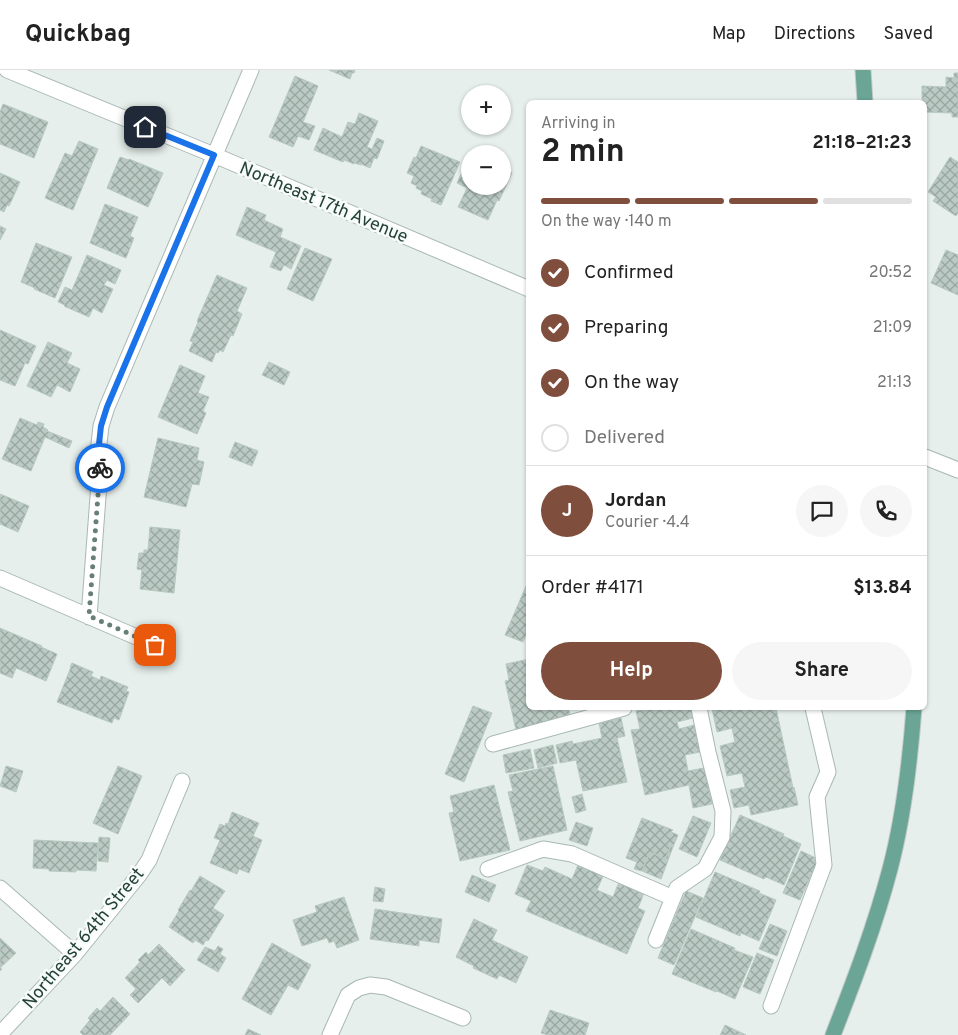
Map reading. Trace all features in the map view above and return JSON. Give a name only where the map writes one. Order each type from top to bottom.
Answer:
[{"type":"main road","points":[[862,70],[865,100]]},
{"type":"main road","points":[[834,1035],[857,973],[890,870],[902,816],[911,751],[914,710]]},
{"type":"street","name":"Northeast 17th Avenue","points":[[7,70],[214,155],[526,288]]},
{"type":"street","points":[[89,616],[100,470],[99,444],[101,426],[111,398],[251,70]]},
{"type":"street","points":[[927,457],[958,470]]},
{"type":"street","points":[[0,578],[155,645]]},
{"type":"street","points":[[493,744],[617,710]]},
{"type":"street","points":[[656,940],[677,888],[704,869],[722,837],[723,812],[699,710]]},
{"type":"street","points":[[771,1006],[824,865],[817,798],[828,772],[814,710]]},
{"type":"street","name":"Northeast 64th Street","points":[[0,1034],[75,954],[129,888],[149,860],[182,781]]},
{"type":"street","points":[[488,869],[543,849],[572,854],[673,898]]},
{"type":"street","points":[[0,888],[75,954]]},
{"type":"street","points":[[330,1035],[348,995],[359,988],[370,985],[386,987],[463,1018]]},
{"type":"building","points":[[329,70],[355,70],[350,79]]},
{"type":"building","points":[[954,73],[958,73],[958,117],[952,117],[952,113],[927,112],[927,100],[922,100],[922,86],[946,87],[946,77],[954,78]]},
{"type":"building","points":[[295,76],[318,86],[303,122],[315,126],[309,140],[298,136],[293,147],[269,137]]},
{"type":"building","points":[[3,104],[48,122],[34,158],[0,144],[0,112]]},
{"type":"building","points":[[359,113],[378,121],[367,147],[372,149],[377,138],[384,141],[377,159],[374,158],[370,168],[344,160],[343,162],[314,150],[323,128],[342,137],[348,122],[355,124]]},
{"type":"building","points":[[79,141],[98,149],[73,210],[45,198],[65,153],[72,156]]},
{"type":"building","points":[[421,146],[460,162],[441,205],[421,194],[422,191],[411,183],[414,176],[407,173]]},
{"type":"building","points":[[120,157],[163,173],[148,207],[107,188]]},
{"type":"building","points":[[950,157],[958,162],[958,213],[956,216],[933,201],[936,197],[928,192]]},
{"type":"building","points":[[0,173],[20,182],[9,206],[7,205],[4,212],[0,210]]},
{"type":"building","points":[[461,174],[461,185],[457,183]]},
{"type":"building","points":[[464,195],[502,195],[499,201],[497,200],[488,220],[458,207]]},
{"type":"building","points":[[105,204],[138,217],[130,236],[134,238],[126,258],[90,243]]},
{"type":"building","points":[[247,207],[266,215],[264,220],[283,229],[280,237],[301,246],[291,269],[284,265],[281,271],[270,267],[276,252],[236,235]]},
{"type":"building","points":[[0,226],[6,229],[0,240]]},
{"type":"building","points":[[36,243],[72,257],[55,298],[21,282]]},
{"type":"building","points":[[305,248],[332,259],[313,301],[287,289]]},
{"type":"building","points":[[946,250],[958,255],[958,295],[931,283]]},
{"type":"building","points":[[87,255],[121,270],[115,284],[107,280],[104,285],[113,289],[102,313],[93,308],[89,317],[58,302],[65,287],[72,290]]},
{"type":"building","points":[[217,275],[247,288],[237,311],[242,314],[233,336],[231,335],[223,352],[220,350],[218,353],[216,352],[212,362],[189,351],[193,342],[190,341],[197,321]]},
{"type":"building","points":[[0,330],[36,346],[28,364],[25,363],[15,386],[0,380]]},
{"type":"building","points":[[48,342],[72,353],[67,363],[80,369],[70,392],[57,385],[51,397],[27,386]]},
{"type":"building","points":[[269,362],[290,372],[284,385],[262,375]]},
{"type":"building","points":[[180,365],[205,376],[198,393],[209,397],[203,411],[206,413],[197,434],[158,417]]},
{"type":"building","points":[[20,418],[37,425],[38,422],[44,424],[43,427],[47,431],[72,441],[69,448],[45,437],[31,471],[2,459]]},
{"type":"building","points":[[158,438],[199,448],[197,460],[204,462],[199,485],[192,484],[186,507],[144,497]]},
{"type":"building","points":[[235,442],[258,451],[252,466],[229,457]]},
{"type":"building","points":[[0,494],[29,506],[18,532],[0,524]]},
{"type":"building","points":[[150,527],[180,530],[174,593],[140,589],[142,570],[137,569],[139,553],[144,553],[144,550],[148,550]]},
{"type":"building","points":[[526,586],[526,635],[523,642],[505,635]]},
{"type":"building","points":[[0,628],[57,654],[46,681],[16,668],[12,678],[0,673]]},
{"type":"building","points":[[526,660],[526,710],[569,710],[570,714],[564,716],[565,719],[516,730],[505,681],[509,680],[506,664]]},
{"type":"building","points":[[72,663],[93,672],[91,676],[100,680],[101,676],[128,687],[126,691],[129,692],[119,720],[114,718],[112,723],[57,702]]},
{"type":"building","points":[[473,706],[492,713],[464,782],[445,774]]},
{"type":"building","points":[[691,710],[693,718],[677,722],[679,729],[694,725],[700,752],[685,755],[688,771],[704,768],[712,804],[693,808],[689,785],[645,795],[631,730],[640,729],[636,711]]},
{"type":"building","points":[[712,710],[776,710],[798,805],[751,815],[749,805],[734,808],[730,790],[745,787],[742,773],[727,776],[720,746],[735,742],[732,728],[717,732]]},
{"type":"building","points":[[621,718],[625,736],[617,738],[627,782],[583,791],[576,760],[560,763],[556,745],[572,741],[573,744],[602,738],[599,723]]},
{"type":"building","points":[[553,745],[557,763],[538,768],[534,750]]},
{"type":"building","points":[[530,749],[534,768],[506,773],[503,755]]},
{"type":"building","points":[[6,766],[23,771],[16,792],[0,786]]},
{"type":"building","points":[[118,766],[142,776],[118,834],[93,823]]},
{"type":"building","points":[[553,766],[567,830],[520,841],[508,792],[513,791],[509,775]]},
{"type":"building","points":[[494,785],[510,850],[460,861],[449,813],[454,812],[450,796]]},
{"type":"building","points":[[582,794],[586,810],[576,813],[572,797]]},
{"type":"building","points":[[232,812],[259,823],[253,836],[262,840],[249,873],[239,869],[237,874],[210,863],[220,840],[214,838],[220,824],[225,826],[226,823],[228,824]]},
{"type":"building","points":[[740,815],[784,834],[783,836],[801,844],[784,885],[766,877],[764,879],[720,860]]},
{"type":"building","points":[[693,816],[711,823],[697,857],[679,849]]},
{"type":"building","points":[[642,818],[673,830],[671,832],[678,835],[665,859],[650,852],[642,871],[634,869],[637,862],[626,858]]},
{"type":"building","points":[[576,822],[593,828],[587,846],[569,840]]},
{"type":"building","points":[[99,837],[110,838],[108,862],[98,861]]},
{"type":"building","points":[[34,840],[98,843],[96,871],[49,871],[49,869],[33,868]]},
{"type":"building","points":[[671,846],[673,847],[661,879],[642,871],[650,852],[665,859]]},
{"type":"building","points":[[801,851],[818,859],[800,900],[783,893]]},
{"type":"building","points":[[527,865],[543,871],[545,867],[572,879],[578,865],[603,876],[597,890],[613,897],[619,882],[644,893],[638,908],[645,911],[627,954],[526,911],[531,901],[515,894]]},
{"type":"building","points":[[715,872],[760,891],[759,893],[776,900],[759,941],[741,933],[740,936],[696,917]]},
{"type":"building","points":[[472,875],[496,885],[489,902],[465,892]]},
{"type":"building","points":[[200,876],[225,891],[213,908],[224,915],[208,941],[206,940],[203,945],[195,940],[193,943],[169,927]]},
{"type":"building","points":[[375,887],[385,889],[383,902],[373,901]]},
{"type":"building","points":[[686,891],[703,898],[674,965],[658,958]]},
{"type":"building","points":[[344,897],[359,940],[337,948],[334,941],[329,943],[327,938],[302,946],[293,920],[317,912],[315,906]]},
{"type":"building","points":[[375,909],[442,919],[439,943],[419,940],[419,946],[370,939]]},
{"type":"building","points":[[474,919],[497,930],[492,940],[528,957],[516,983],[499,975],[497,979],[473,968],[474,966],[456,957]]},
{"type":"building","points":[[770,924],[787,931],[777,956],[759,949]]},
{"type":"building","points":[[691,929],[753,957],[735,999],[672,974]]},
{"type":"building","points":[[0,938],[16,953],[0,968]]},
{"type":"building","points":[[272,943],[311,965],[298,990],[288,985],[271,1015],[242,999]]},
{"type":"building","points":[[159,944],[185,970],[170,986],[162,978],[138,1003],[130,995],[136,989],[125,978],[140,962],[138,960],[146,952],[148,955]]},
{"type":"building","points":[[218,946],[223,949],[220,954],[226,958],[218,972],[197,960],[205,947],[215,951]]},
{"type":"building","points":[[757,953],[774,960],[760,994],[743,987]]},
{"type":"building","points":[[113,997],[130,1014],[110,1035],[83,1035],[80,1032],[90,1020],[88,1018],[97,1008],[100,1011]]},
{"type":"building","points":[[550,1010],[589,1023],[585,1035],[548,1035],[541,1033]]},
{"type":"building","points":[[725,1025],[746,1035],[720,1035]]},
{"type":"building","points":[[248,1029],[261,1035],[245,1035]]},
{"type":"way so far","points":[[100,468],[89,616],[155,645]]},
{"type":"route","points":[[100,468],[99,444],[101,426],[107,407],[214,155],[145,127]]}]
